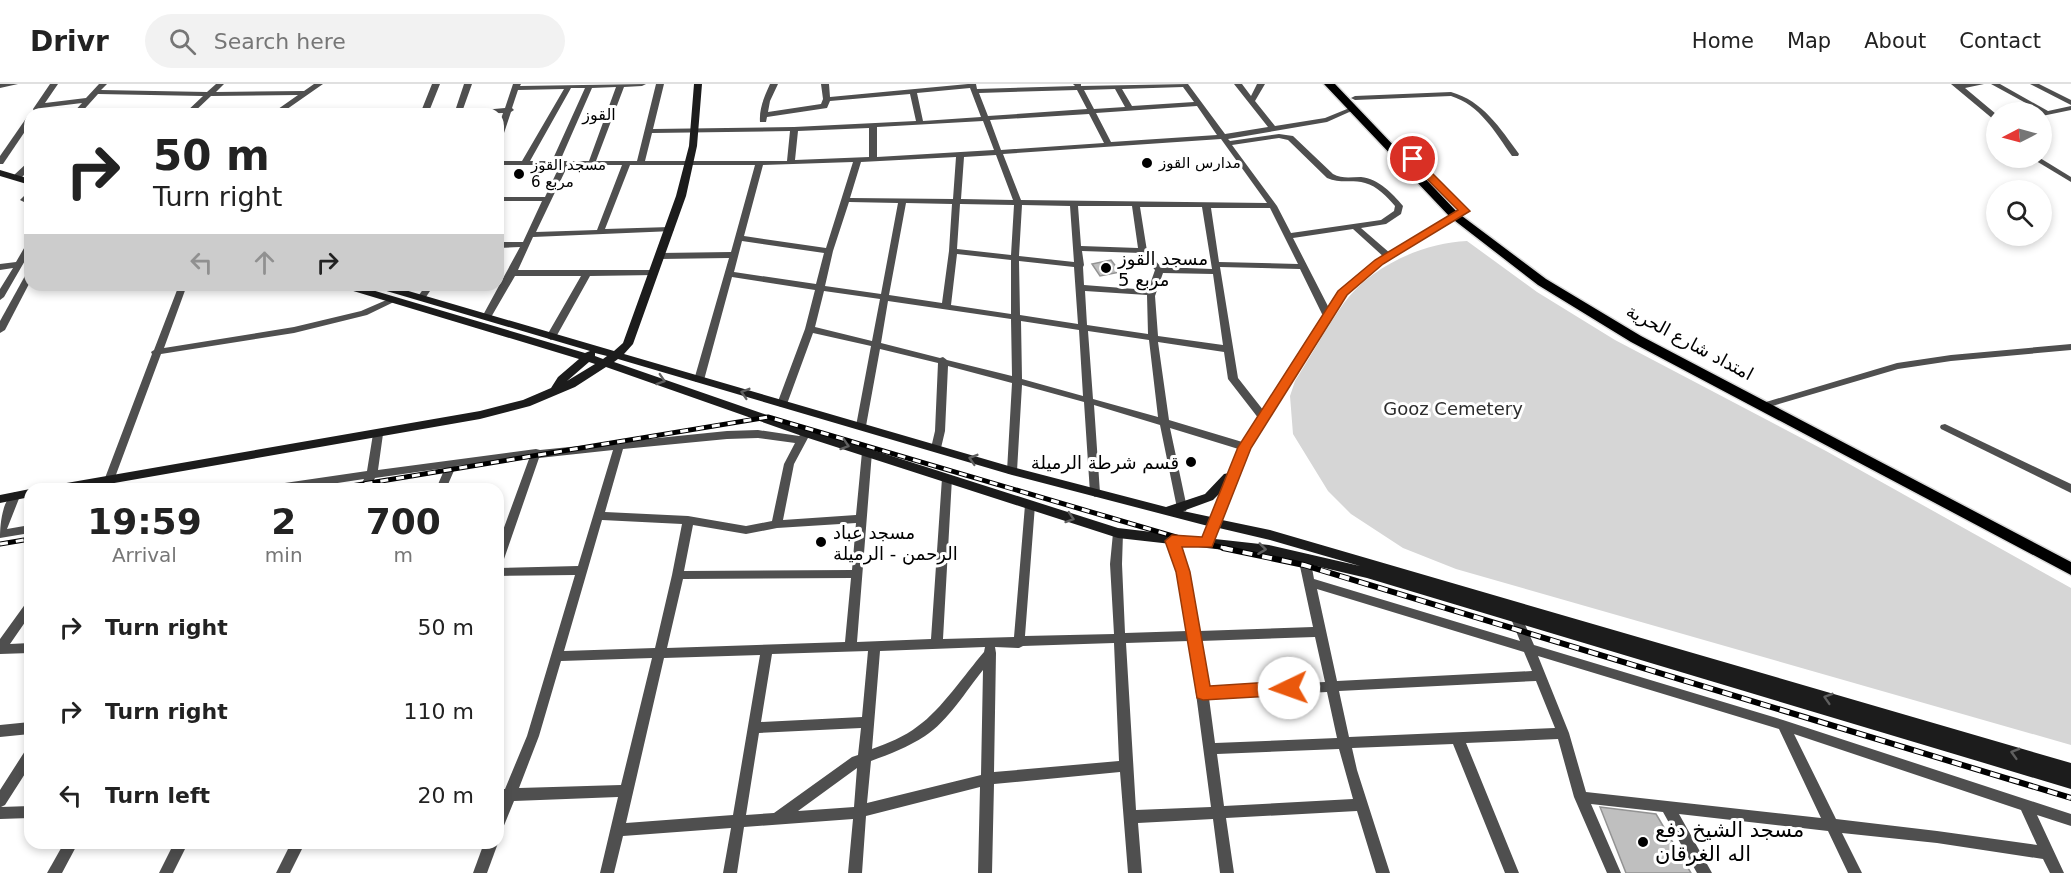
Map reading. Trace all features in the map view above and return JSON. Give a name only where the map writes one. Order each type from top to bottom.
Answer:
[{"type":"main road","points":[[91,483],[378,434],[514,407],[571,384],[610,360],[628,344],[670,229],[690,161],[698,84]]},
{"type":"main road","name":"امتداد شارع الحرية","points":[[1329,84],[1353,104],[1459,213],[1576,299],[1638,335],[2071,564]]},
{"type":"main road","name":"امتداد شارع الحرية","points":[[1341,84],[1353,104]]},
{"type":"main road","points":[[0,173],[24,180]]},
{"type":"main road","points":[[0,182],[24,191]]},
{"type":"main road","points":[[1207,543],[1245,447],[1327,314],[1353,282],[1388,256],[1459,213],[1542,282],[1626,333],[2071,569]]},
{"type":"main road","points":[[364,291],[553,342],[610,360],[804,436],[867,452],[1118,533],[1304,557],[1516,616],[2071,782]]},
{"type":"main road","points":[[398,291],[487,317],[553,342],[569,374]]},
{"type":"main road","points":[[556,389],[591,354]]},
{"type":"main road","points":[[610,360],[699,380],[1012,471],[1166,512],[1270,535],[2071,770]]},
{"type":"main road","points":[[1166,512],[1209,497],[1234,472]]},
{"type":"main road","points":[[0,499],[24,494]]},
{"type":"street","points":[[3,87],[14,84]]},
{"type":"street","points":[[39,106],[54,84]]},
{"type":"street","points":[[81,108],[103,84]]},
{"type":"street","points":[[194,108],[220,84]]},
{"type":"street","points":[[261,93],[266,84]]},
{"type":"street","points":[[284,108],[319,84]]},
{"type":"street","points":[[426,108],[435,84]]},
{"type":"street","points":[[460,108],[468,84]]},
{"type":"street","points":[[504,124],[516,86],[642,84]]},
{"type":"street","points":[[641,162],[651,131],[660,84]]},
{"type":"street","points":[[762,129],[763,115],[774,84]]},
{"type":"street","points":[[763,115],[820,108],[825,105],[827,99],[825,84]]},
{"type":"street","points":[[827,99],[913,92],[928,87],[1184,84],[1273,206],[1327,314]]},
{"type":"street","points":[[1238,84],[1273,129]]},
{"type":"street","points":[[1251,101],[1261,84]]},
{"type":"street","points":[[1958,85],[1980,84]]},
{"type":"street","points":[[1995,84],[2025,102]]},
{"type":"street","points":[[2034,84],[2071,103]]},
{"type":"street","points":[[525,163],[570,85]]},
{"type":"street","points":[[555,163],[590,85]]},
{"type":"street","points":[[592,162],[621,85]]},
{"type":"street","points":[[1958,85],[1986,109]]},
{"type":"street","points":[[1077,86],[1109,145]]},
{"type":"street","points":[[1112,86],[1130,109]]},
{"type":"street","points":[[973,87],[1018,204],[1015,258],[1017,380],[1012,471]]},
{"type":"street","points":[[95,92],[307,93]]},
{"type":"street","points":[[913,92],[920,123]]},
{"type":"street","points":[[1225,140],[1327,120],[1353,104],[1451,94],[1463,96],[1476,104],[1515,154]]},
{"type":"street","points":[[39,106],[88,100]]},
{"type":"street","points":[[651,131],[794,129],[1198,105]]},
{"type":"street","points":[[2052,112],[2071,108]]},
{"type":"street","points":[[504,111],[510,110]]},
{"type":"street","points":[[873,125],[873,160]]},
{"type":"street","points":[[0,162],[24,127]]},
{"type":"street","points":[[791,163],[794,129]]},
{"type":"street","points":[[504,163],[690,161],[791,163],[1279,136],[1290,138],[1336,180],[1368,181],[1382,189],[1399,206],[1398,212],[1383,222],[1289,236]]},
{"type":"street","points":[[946,305],[953,251],[960,155]]},
{"type":"street","points":[[782,404],[810,329],[829,251],[858,160]]},
{"type":"street","points":[[600,232],[627,162]]},
{"type":"street","points":[[504,287],[565,163]]},
{"type":"street","points":[[699,380],[760,163]]},
{"type":"street","points":[[2052,168],[2070,178]]},
{"type":"street","points":[[16,178],[24,171]]},
{"type":"street","points":[[504,199],[548,199]]},
{"type":"street","points":[[847,200],[1273,206]]},
{"type":"street","points":[[861,426],[878,345],[891,250],[902,201]]},
{"type":"street","points":[[1074,202],[1095,493]]},
{"type":"street","points":[[1135,203],[1143,251],[1159,270]]},
{"type":"street","points":[[1206,204],[1233,379],[1263,417]]},
{"type":"street","points":[[1353,226],[1388,256]]},
{"type":"street","points":[[531,234],[670,229]]},
{"type":"street","points":[[739,238],[829,251]]},
{"type":"street","points":[[504,245],[526,244]]},
{"type":"street","points":[[1079,248],[1143,251]]},
{"type":"street","points":[[953,251],[1080,265]]},
{"type":"street","points":[[660,256],[734,255]]},
{"type":"street","points":[[0,297],[24,256]]},
{"type":"street","points":[[0,267],[19,264]]},
{"type":"street","points":[[1159,270],[1304,267]]},
{"type":"street","points":[[1159,270],[1151,293],[1154,338],[1163,421],[1182,508]]},
{"type":"street","points":[[512,273],[586,275],[653,273]]},
{"type":"street","points":[[729,274],[1227,349]]},
{"type":"street","points":[[553,342],[586,275]]},
{"type":"street","points":[[0,330],[24,285]]},
{"type":"street","points":[[1082,288],[1151,293]]},
{"type":"street","points":[[106,483],[109,480],[181,291]]},
{"type":"street","points":[[422,298],[426,291]]},
{"type":"street","points":[[487,317],[502,291]]},
{"type":"street","points":[[156,352],[294,330],[364,313],[394,300]]},
{"type":"street","points":[[810,329],[944,360],[1163,421],[1245,447]]},
{"type":"street","points":[[1769,404],[1898,366],[1952,358],[2071,347]]},
{"type":"street","points":[[936,448],[940,431],[944,360]]},
{"type":"street","points":[[1945,427],[2071,489]]},
{"type":"street","points":[[366,483],[372,473],[378,434]]},
{"type":"street","points":[[309,483],[536,453],[727,435],[804,436],[789,464],[777,524]]},
{"type":"street","points":[[504,792],[533,736],[619,446]]},
{"type":"street","points":[[851,647],[867,452]]},
{"type":"street","points":[[504,542],[536,453]]},
{"type":"street","points":[[444,483],[452,463]]},
{"type":"street","points":[[937,645],[947,478]]},
{"type":"street","points":[[15,496],[0,533],[24,530]]},
{"type":"street","points":[[1019,643],[1030,505]]},
{"type":"street","points":[[599,516],[688,520],[746,530],[777,524],[862,519]]},
{"type":"street","points":[[607,873],[678,575],[688,520]]},
{"type":"street","points":[[1118,533],[1116,564],[1126,766],[1135,873]]},
{"type":"street","points":[[1172,541],[1183,572],[1194,637],[1227,873]]},
{"type":"street","points":[[1304,557],[1343,741],[1360,805],[1383,873]]},
{"type":"street","points":[[504,572],[582,570]]},
{"type":"street","points":[[678,575],[858,573]]},
{"type":"street","points":[[1309,582],[1528,650],[1783,725],[2071,820]]},
{"type":"street","points":[[0,649],[24,615]]},
{"type":"street","points":[[1516,616],[1563,733],[1581,797],[1614,873]]},
{"type":"street","points":[[556,656],[874,646],[937,645],[990,648],[1019,643],[1320,633]]},
{"type":"street","points":[[855,873],[874,646]]},
{"type":"street","points":[[0,649],[24,648]]},
{"type":"street","points":[[778,817],[864,758],[896,746],[922,731],[934,721],[990,648]]},
{"type":"street","points":[[985,873],[985,779],[990,648]]},
{"type":"street","points":[[730,873],[767,649]]},
{"type":"street","points":[[1203,693],[1539,675]]},
{"type":"street","points":[[755,728],[867,722]]},
{"type":"street","points":[[1783,725],[1855,873]]},
{"type":"street","points":[[0,731],[24,729]]},
{"type":"street","points":[[1210,749],[1343,741],[1563,733]]},
{"type":"street","points":[[1457,737],[1512,873]]},
{"type":"street","points":[[0,801],[24,764]]},
{"type":"street","points":[[618,830],[739,819],[859,812],[985,779],[1126,766]]},
{"type":"street","points":[[504,794],[627,791]]},
{"type":"street","points":[[1581,797],[1833,825],[2047,853]]},
{"type":"street","points":[[2025,804],[2057,873]]},
{"type":"street","points":[[1130,817],[1360,805]]},
{"type":"street","points":[[1667,806],[1705,873]]},
{"type":"street","points":[[0,813],[24,812]]},
{"type":"street","points":[[54,873],[68,849]]},
{"type":"street","points":[[166,873],[179,849]]},
{"type":"street","points":[[283,873],[295,849]]},
{"type":"street","points":[[480,873],[489,849]]},
{"type":"green space","name":"Gooz Cemetery","points":[[1467,241],[1537,292],[1615,340],[1826,451],[2071,588],[2071,745],[1456,569],[1403,548],[1351,514],[1328,491],[1293,434],[1290,396],[1295,381],[1344,303],[1368,278],[1399,259],[1416,252],[1433,246]]},
{"type":"building","name":"مسجد القوز مربع 5","points":[[1111,260],[1120,272],[1100,276],[1092,264]]},
{"type":"building","name":"مسجد الشيخ دفع اله الغرقان","points":[[1600,807],[1656,814],[1691,873],[1626,873]]},
{"type":"railway","points":[[369,483],[768,417],[1183,539],[1230,549]]},
{"type":"railway","points":[[0,544],[24,540]]},
{"type":"railway","points":[[1223,548],[1304,565],[2071,798]]},
{"type":"place","name":"مدارس القوز","points":[[1147,163]]},
{"type":"place","name":"مسجد القوز مربع 6","points":[[519,174]]},
{"type":"place","name":"مسجد القوز مربع 5","points":[[1106,268]]},
{"type":"place","name":"قسم شرطة الرميلة","points":[[1191,462]]},
{"type":"place","name":"مسجد عباد الرحمن - الرميلة","points":[[821,542]]},
{"type":"place","name":"مسجد الشيخ دفع اله الغرقان","points":[[1643,842]]},
{"type":"district","name":"القوز","points":[[599,114]]},
{"type":"route","points":[[1289,688],[1203,693],[1183,572],[1172,541],[1207,543],[1245,447],[1342,293],[1379,262],[1464,211],[1413,159]]}]
